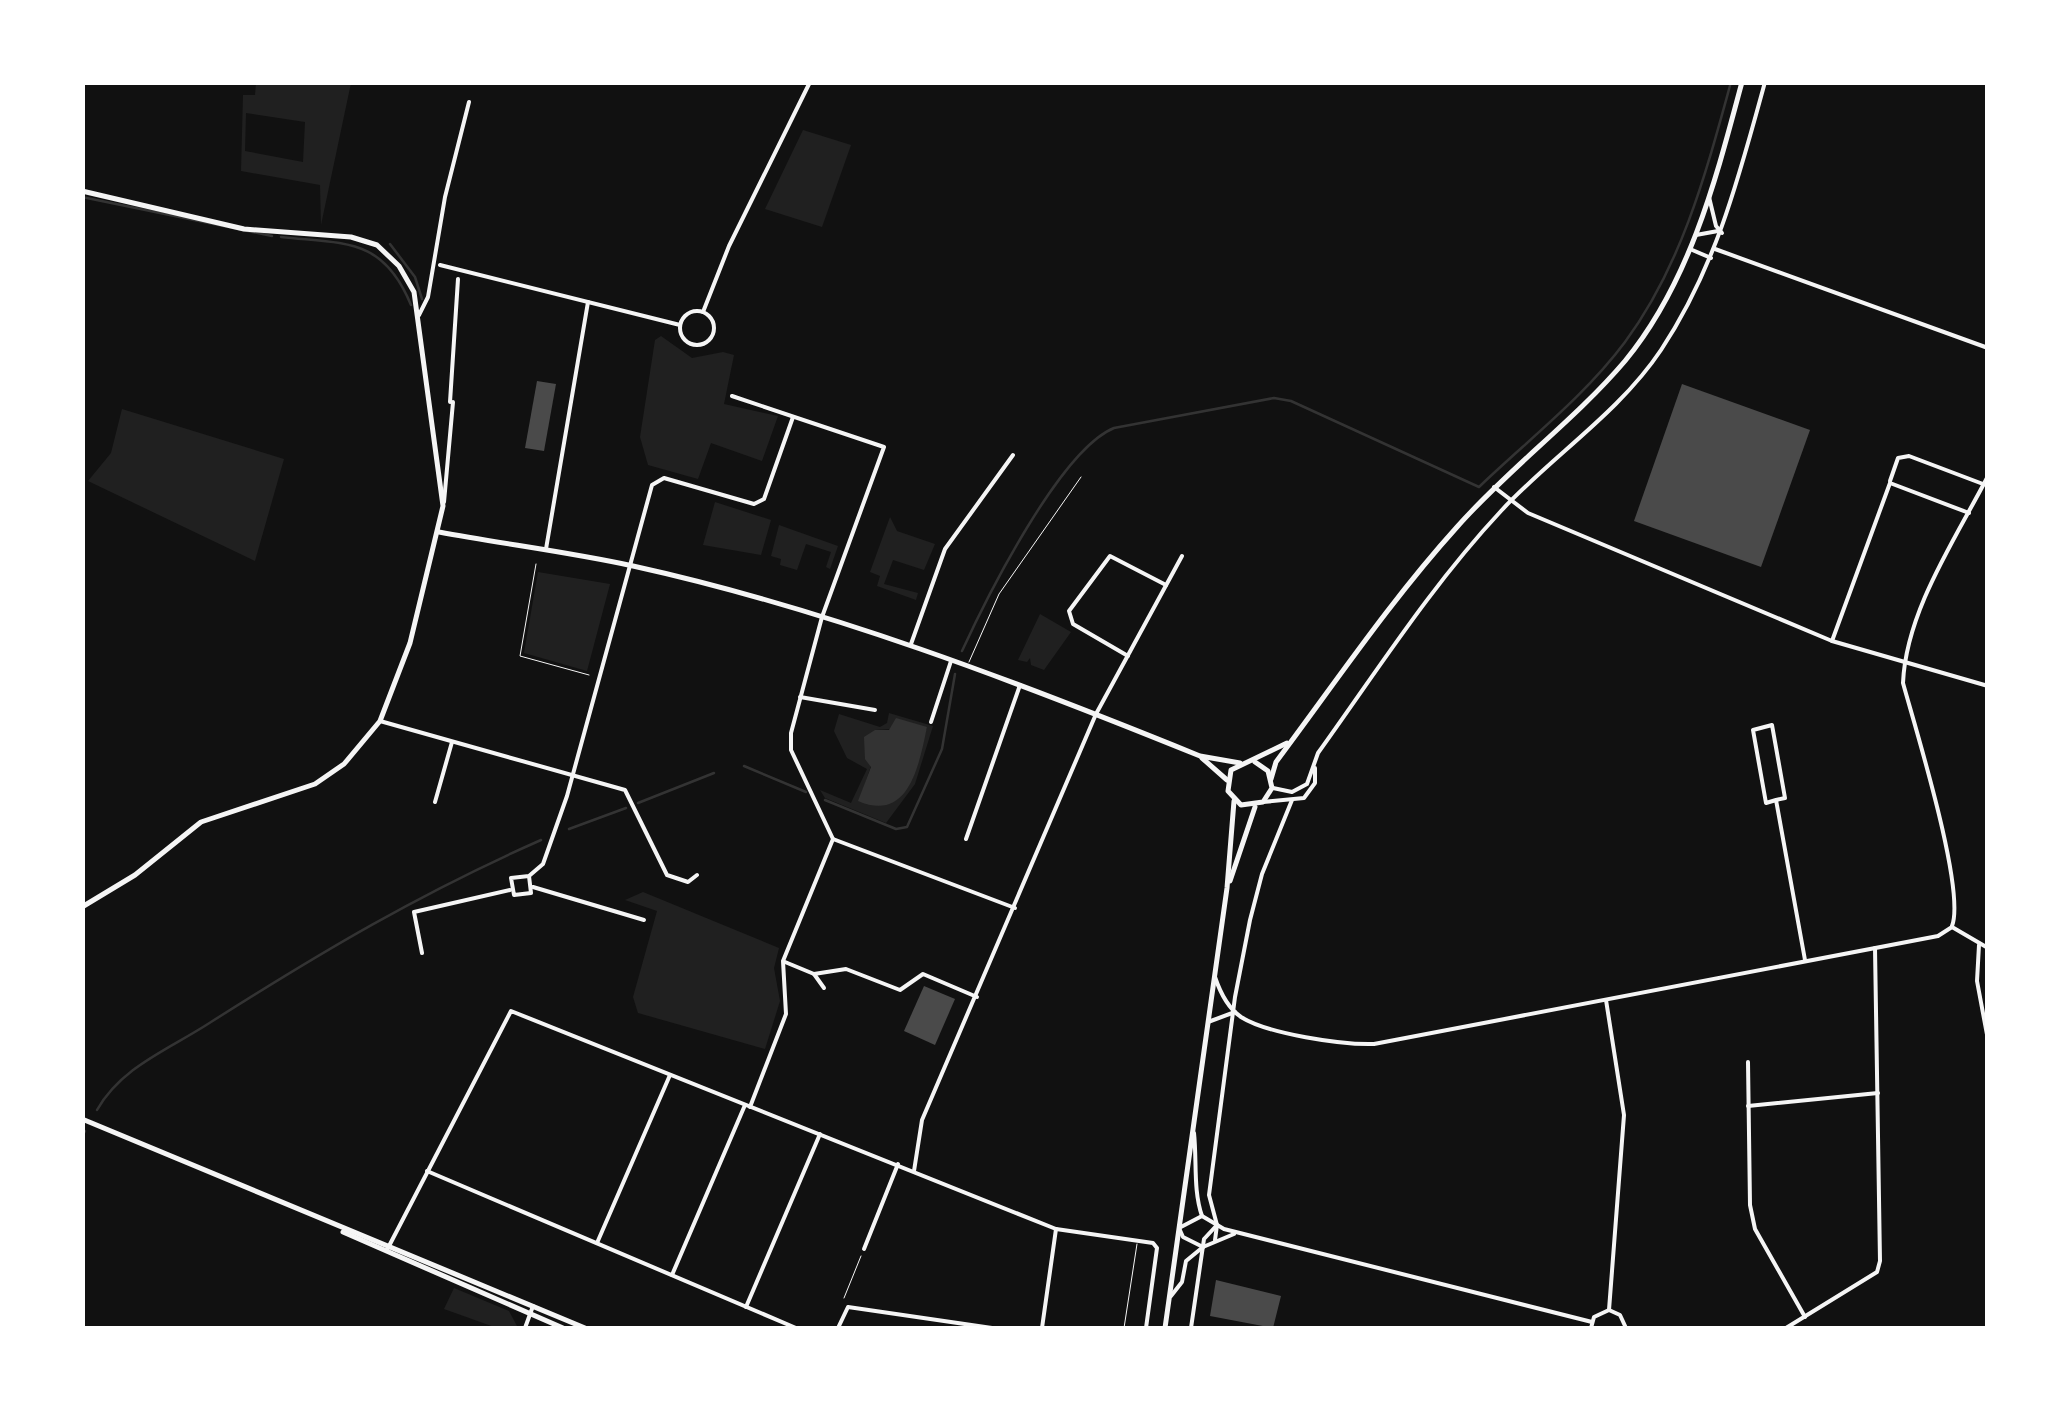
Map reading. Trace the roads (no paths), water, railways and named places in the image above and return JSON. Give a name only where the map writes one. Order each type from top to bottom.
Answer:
[{"type":"street","points":[[703,312],[729,246],[810,82]]},
{"type":"street","points":[[1264,802],[1276,762],[1424,563],[1494,488],[1622,364],[1670,292],[1710,197],[1742,82]]},
{"type":"street","points":[[1255,762],[1272,784],[1301,790],[1314,764],[1423,604],[1510,501],[1644,373],[1667,340],[1715,249],[1765,82]]},
{"type":"street","points":[[419,315],[428,297],[445,196],[469,102]]},
{"type":"street","points":[[82,191],[244,229],[350,238],[378,245],[399,266],[414,292],[442,506]]},
{"type":"street","points":[[1710,197],[1720,232]]},
{"type":"street","points":[[1696,236],[1720,232]]},
{"type":"street","points":[[1690,249],[1711,258]]},
{"type":"street","points":[[1715,249],[1988,348]]},
{"type":"street","points":[[440,266],[680,325]]},
{"type":"street","points":[[82,908],[136,875],[201,822],[315,784],[344,764],[380,720],[410,643],[439,532],[452,402],[458,279]]},
{"type":"street","points":[[546,551],[588,302]]},
{"type":"street","points":[[680,325],[688,314],[703,312]]},
{"type":"street","points":[[680,325],[686,341],[696,346],[707,342],[714,324],[703,312]]},
{"type":"street","points":[[732,396],[884,446],[822,617],[789,742],[833,839],[1016,908]]},
{"type":"street","points":[[510,890],[512,878],[529,876],[542,864],[575,774],[649,494],[657,480],[754,504],[764,500],[794,417]]},
{"type":"street","points":[[910,644],[945,549],[1014,455]]},
{"type":"street","points":[[1832,642],[1898,458],[1908,456],[1984,484]]},
{"type":"street","points":[[1214,973],[1220,992],[1245,1019],[1330,1041],[1374,1044],[1938,936],[1952,927],[1956,908],[1940,816],[1903,683],[1904,660],[1927,597],[1988,476]]},
{"type":"street","points":[[1890,483],[1968,513]]},
{"type":"street","points":[[1494,488],[1533,516],[1832,642],[1988,686]]},
{"type":"street","points":[[439,532],[631,566],[822,617],[965,664],[1200,756],[1255,762],[1294,738]]},
{"type":"street","points":[[1128,656],[1072,624],[1069,611],[1110,556],[1166,585]]},
{"type":"street","points":[[914,1170],[922,1120],[1096,714],[1182,556]]},
{"type":"street","points":[[931,722],[952,660]]},
{"type":"street","points":[[966,840],[1020,685]]},
{"type":"street","points":[[800,696],[875,710]]},
{"type":"street","points":[[380,720],[625,790],[667,875],[688,882],[697,875]]},
{"type":"street","points":[[1772,726],[1785,798],[1776,800],[1766,803],[1753,730],[1772,726]]},
{"type":"street","points":[[435,802],[452,742]]},
{"type":"street","points":[[1165,1328],[1228,888],[1234,801],[1227,780],[1200,756]]},
{"type":"street","points":[[1227,780],[1240,763]]},
{"type":"street","points":[[1228,888],[1242,837],[1256,806],[1292,800],[1311,791],[1314,764]]},
{"type":"street","points":[[1215,1240],[1217,1225],[1209,1195],[1238,980],[1262,874],[1292,800]]},
{"type":"street","points":[[1776,800],[1805,960]]},
{"type":"street","points":[[1234,801],[1256,806]]},
{"type":"street","points":[[672,1276],[786,1014],[783,961],[833,839]]},
{"type":"street","points":[[529,876],[533,887]]},
{"type":"street","points":[[510,890],[520,898],[533,887]]},
{"type":"street","points":[[533,887],[644,920]]},
{"type":"street","points":[[422,953],[414,912],[510,890]]},
{"type":"street","points":[[1952,927],[1988,948]]},
{"type":"street","points":[[1979,945],[1976,981],[1988,1040]]},
{"type":"street","points":[[1786,1328],[1877,1272],[1880,1093],[1875,948]]},
{"type":"street","points":[[783,961],[814,974],[846,970],[900,990],[923,974],[977,997]]},
{"type":"street","points":[[814,974],[824,988]]},
{"type":"street","points":[[1193,1127],[1198,1169],[1196,1198],[1202,1216],[1217,1225],[1591,1326],[1609,1310],[1624,1115],[1606,1000]]},
{"type":"street","points":[[388,1250],[511,1011],[1056,1229],[1138,1241],[1157,1248],[1146,1328]]},
{"type":"street","points":[[1207,1022],[1222,1013],[1236,1012]]},
{"type":"street","points":[[1748,1062],[1750,1204],[1755,1229],[1805,1317]]},
{"type":"street","points":[[596,1243],[670,1075]]},
{"type":"street","points":[[1748,1106],[1880,1093]]},
{"type":"street","points":[[82,1119],[388,1250],[586,1328]]},
{"type":"street","points":[[746,1307],[820,1134]]},
{"type":"street","points":[[864,1248],[898,1164]]},
{"type":"street","points":[[428,1170],[796,1328]]},
{"type":"street","points":[[1179,1228],[1202,1216]]},
{"type":"street","points":[[1191,1328],[1204,1239],[1217,1225]]},
{"type":"street","points":[[1179,1228],[1183,1236],[1203,1247]]},
{"type":"street","points":[[1042,1328],[1056,1229]]},
{"type":"street","points":[[1168,1300],[1182,1282],[1186,1262],[1215,1240],[1236,1233]]},
{"type":"street","points":[[388,1250],[563,1328]]},
{"type":"street","points":[[525,1328],[533,1306]]},
{"type":"street","points":[[838,1328],[848,1307],[992,1328]]},
{"type":"street","points":[[1609,1310],[1620,1314],[1626,1328]]},
{"type":"lane","points":[[965,664],[999,594],[1080,477]]},
{"type":"lane","points":[[1124,1328],[1138,1241]]},
{"type":"waterway","points":[[962,651],[1007,563],[1049,494],[1093,442],[1114,428],[1274,398],[1291,401],[1479,487],[1592,381],[1645,312],[1690,217],[1731,82]]},
{"type":"waterway","points":[[82,197],[272,236]]},
{"type":"waterway","points":[[281,237],[343,244],[374,255],[400,283],[411,305]]},
{"type":"waterway","points":[[390,244],[415,277],[422,299]]},
{"type":"waterway","points":[[825,800],[896,829],[907,827],[942,749],[955,674]]},
{"type":"waterway","points":[[744,766],[806,792]]},
{"type":"waterway","points":[[638,803],[714,773]]},
{"type":"waterway","points":[[569,829],[626,808]]},
{"type":"waterway","points":[[97,1110],[133,1070],[293,971],[413,903],[541,840]]},
{"type":"waterway","points":[[82,1136],[85,1131]]}]
